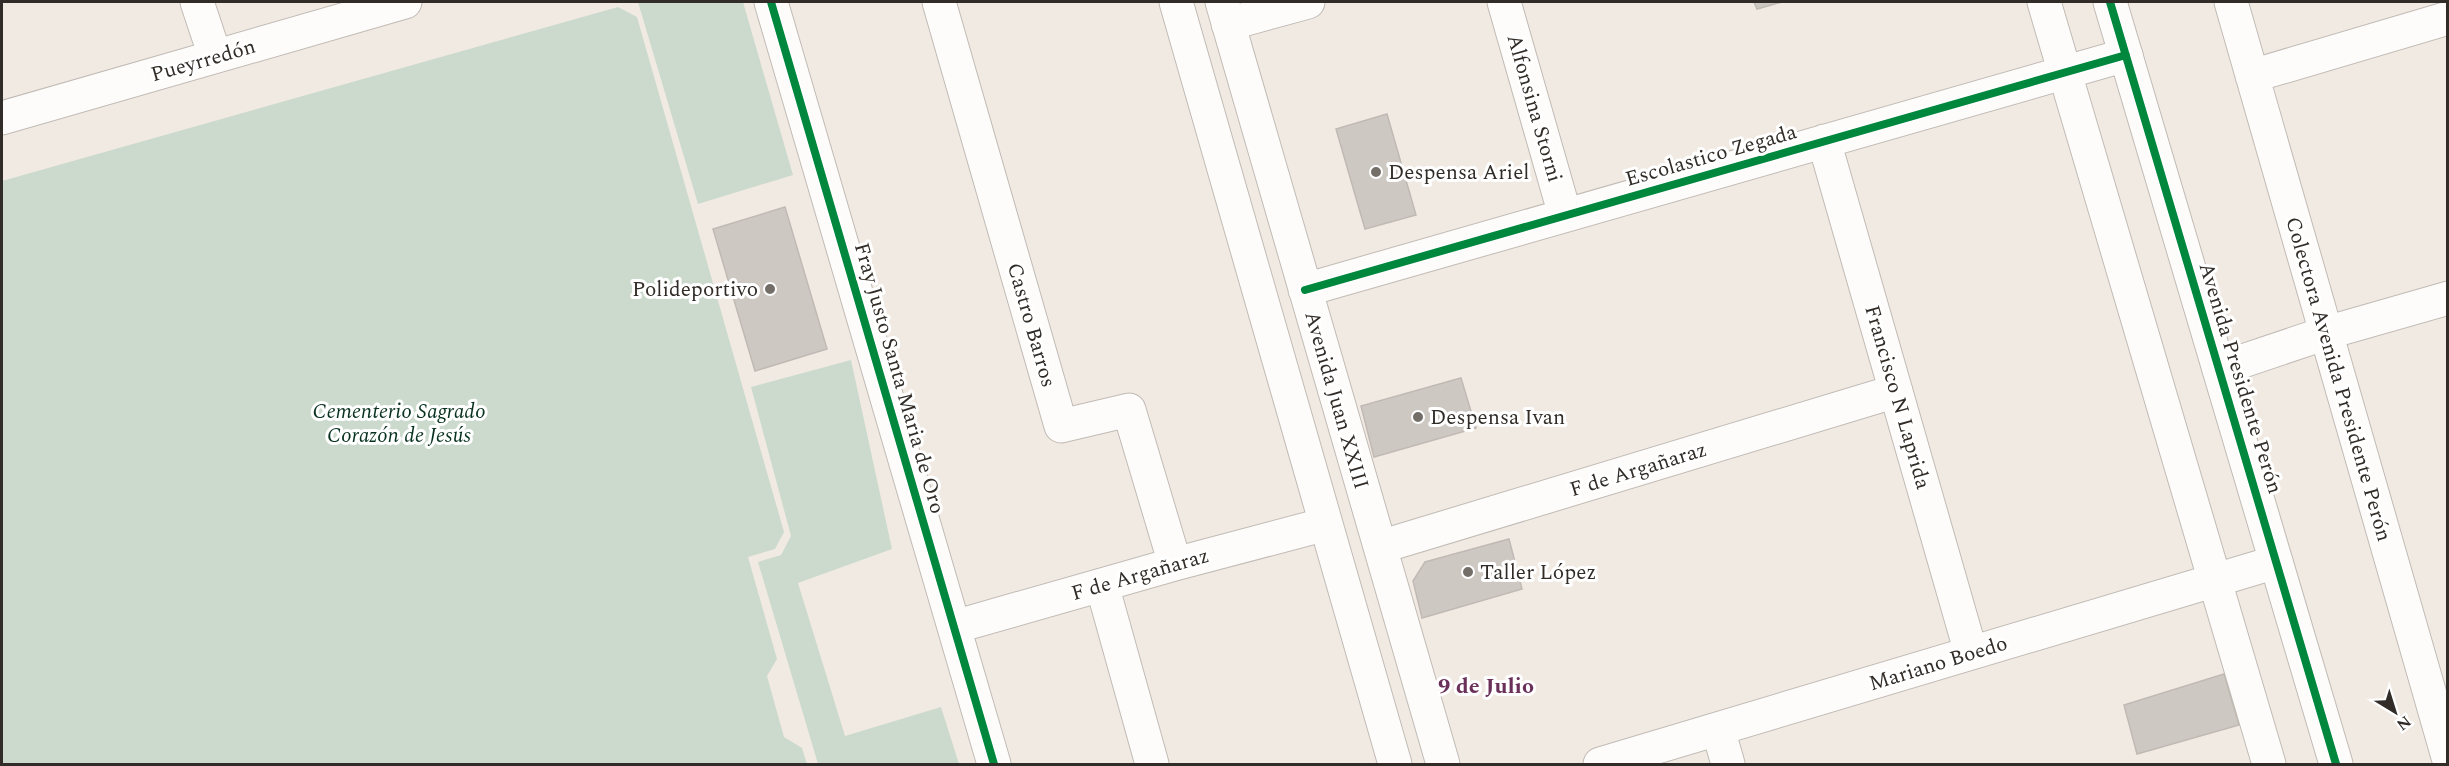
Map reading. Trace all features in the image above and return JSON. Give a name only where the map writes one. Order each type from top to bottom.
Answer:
[{"type":"street","points":[[197,2],[214,56]]},
{"type":"street","name":"Pueyrredón","points":[[2,118],[405,2]]},
{"type":"street","name":"Fray Justo Santa Maria de Oro","points":[[771,2],[994,765]]},
{"type":"street","name":"Castro Barros","points":[[939,2],[1061,426],[1129,410],[1175,564]]},
{"type":"street","points":[[1176,2],[1395,765]]},
{"type":"street","points":[[1225,13],[1308,2]]},
{"type":"street","name":"Alfonsina Storni","points":[[1504,2],[1565,215]]},
{"type":"street","points":[[2044,2],[2269,765]]},
{"type":"street","name":"Avenida Presidente Perón","points":[[2110,2],[2336,765]]},
{"type":"street","name":"Colectora Avenida Presidente Perón","points":[[2231,2],[2448,757]]},
{"type":"street","name":"Avenida Juan XXIII","points":[[1225,13],[1443,765]]},
{"type":"street","points":[[2252,76],[2448,18]]},
{"type":"street","name":"Escolastico Zegada","points":[[1305,290],[2126,55]]},
{"type":"street","name":"Francisco N Laprida","points":[[1824,141],[1971,653]]},
{"type":"street","points":[[2219,369],[2326,333],[2448,298]]},
{"type":"street","name":"F de Argañaraz","points":[[1380,548],[1896,391]]},
{"type":"street","name":"F de Argañaraz","points":[[954,627],[1326,524]]},
{"type":"street","name":"Mariano Boedo","points":[[1600,765],[2276,562]]},
{"type":"street","points":[[1102,585],[1152,765]]},
{"type":"street","points":[[1718,729],[1728,765]]},
{"type":"green space","points":[[638,2],[743,2],[793,175],[698,204]]},
{"type":"green space","name":"Cementerio Sagrado Corazón de Jesús","points":[[618,7],[637,17],[784,532],[775,549],[748,557],[777,659],[767,676],[784,737],[802,748],[807,764],[2,764],[2,181]]},
{"type":"green space","points":[[851,360],[892,549],[798,583],[845,736],[941,707],[959,764],[818,764],[758,562],[781,555],[791,536],[751,387]]},
{"type":"building","points":[[1754,2],[1782,2],[1757,9]]},
{"type":"building","name":"Despensa Ariel","points":[[1387,114],[1416,215],[1365,229],[1336,129]]},
{"type":"building","name":"Polideportivo","points":[[785,207],[827,349],[755,371],[713,229]]},
{"type":"building","name":"Despensa Ivan","points":[[1461,378],[1476,428],[1374,457],[1361,406]]},
{"type":"building","name":"Taller López","points":[[1509,539],[1522,589],[1422,618],[1413,581],[1425,562]]},
{"type":"building","points":[[2224,674],[2239,725],[2137,754],[2124,705]]},
{"type":"cycle path","points":[[771,2],[994,764]]},
{"type":"cycle path","points":[[2110,2],[2336,764]]},
{"type":"cycle path","points":[[1305,290],[2126,55]]},
{"type":"place","name":"Despensa Ariel","points":[[1376,172]]},
{"type":"place","name":"Polideportivo","points":[[770,289]]},
{"type":"place","name":"Despensa Ivan","points":[[1418,417]]},
{"type":"place","name":"Taller López","points":[[1468,572]]},
{"type":"district","name":"9 de Julio","points":[[1486,685]]}]
